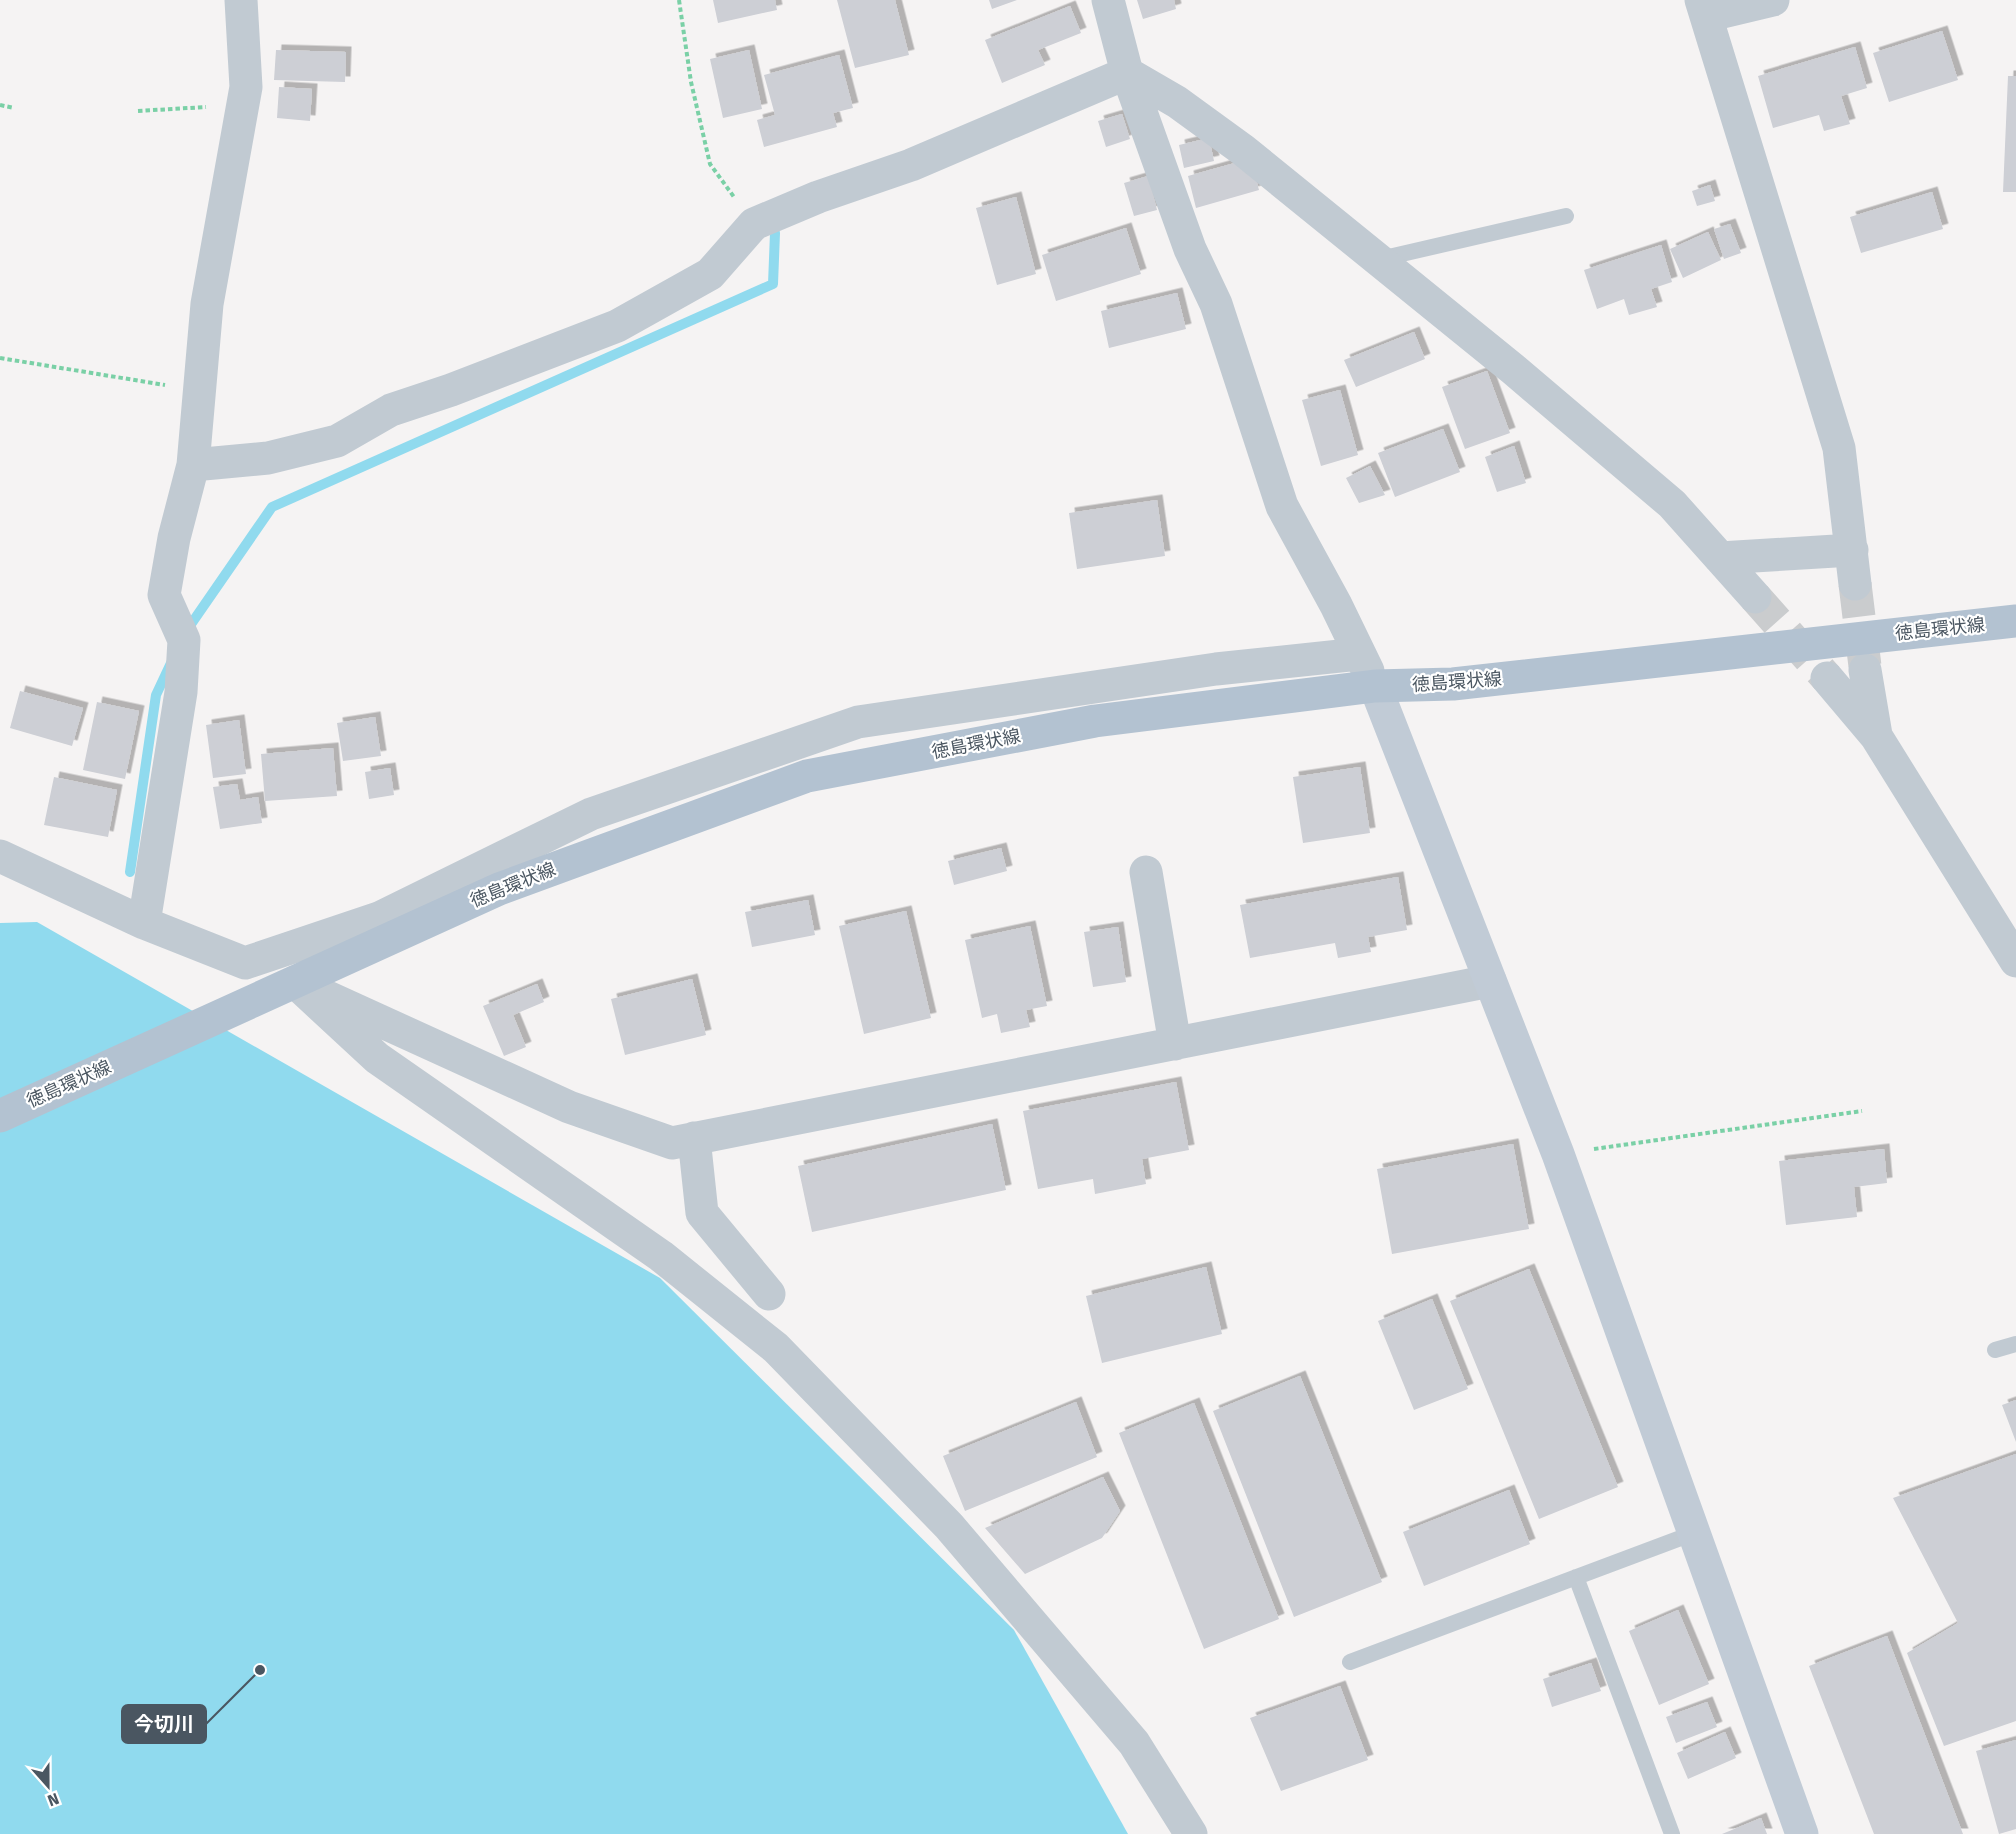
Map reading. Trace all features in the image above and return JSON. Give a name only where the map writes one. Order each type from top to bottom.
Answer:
[{"type":"main road","name":"徳島環状線","points":[[0,1116],[499,889],[807,776],[1095,721],[1375,686],[1453,684],[2016,621]]},
{"type":"street","points":[[144,923],[181,692],[184,640],[164,595],[174,538],[193,465],[207,304],[246,87],[241,0]]},
{"type":"street","points":[[1108,0],[1127,73],[1190,249],[1216,304],[1282,506],[1375,686],[1558,1154],[1802,1834]]},
{"type":"street","points":[[1773,0],[1704,8],[1839,448],[1855,584]]},
{"type":"street","points":[[193,465],[268,458],[337,441],[391,410],[451,390],[617,326],[710,274],[754,224],[818,196],[911,165],[1127,73]]},
{"type":"street","points":[[1127,73],[1177,102],[1234,143],[1380,260],[1672,504],[1755,597]]},
{"type":"street","points":[[1720,558],[1852,550]]},
{"type":"street","points":[[0,856],[144,923],[245,963],[379,918],[591,814],[858,722],[1216,669],[1359,654]]},
{"type":"street","points":[[1865,670],[1876,736]]},
{"type":"street","points":[[1827,678],[1876,736],[2016,961]]},
{"type":"street","points":[[1146,872],[1176,1044]]},
{"type":"street","points":[[295,982],[568,1107],[672,1143],[1490,981]]},
{"type":"street","points":[[295,982],[377,1058],[661,1256],[776,1348],[949,1526],[1126,1734],[1191,1834]]},
{"type":"street","points":[[694,1138],[702,1213],[769,1294]]},
{"type":"lane","points":[[1380,260],[1566,216]]},
{"type":"lane","points":[[1995,1350],[2016,1344]]},
{"type":"lane","points":[[1350,1662],[1694,1533]]},
{"type":"lane","points":[[1576,1576],[1672,1834]]},
{"type":"path","points":[[679,0],[691,82],[710,164],[754,224]]},
{"type":"path","points":[[0,105],[14,108]]},
{"type":"path","points":[[138,111],[243,105]]},
{"type":"path","points":[[0,358],[199,391]]},
{"type":"path","points":[[1558,1154],[1862,1111]]},
{"type":"water","points":[[37,922],[660,1278],[1014,1630],[1128,1834],[0,1834],[0,923]]},
{"type":"building","points":[[713,0],[775,0],[777,10],[718,23]]},
{"type":"building","points":[[837,0],[895,0],[909,55],[855,68]]},
{"type":"building","points":[[989,0],[1017,0],[992,9]]},
{"type":"building","points":[[1137,0],[1174,0],[1176,9],[1143,19]]},
{"type":"building","points":[[1070,6],[1081,33],[1038,50],[1045,65],[1002,83],[985,40]]},
{"type":"building","points":[[1942,31],[1958,80],[1889,102],[1873,53]]},
{"type":"building","points":[[1855,47],[1867,88],[1841,96],[1850,124],[1824,131],[1819,115],[1773,128],[1758,76]]},
{"type":"building","points":[[276,50],[346,52],[345,82],[274,80]]},
{"type":"building","points":[[749,50],[762,109],[723,118],[710,59]]},
{"type":"building","points":[[839,55],[853,108],[833,113],[837,127],[764,147],[757,120],[775,115],[764,75]]},
{"type":"building","points":[[2008,76],[2016,76],[2016,192],[2003,192]]},
{"type":"building","points":[[279,87],[312,89],[310,121],[277,118]]},
{"type":"building","points":[[1122,114],[1130,139],[1106,147],[1098,121]]},
{"type":"building","points":[[1209,138],[1214,161],[1184,168],[1179,145]]},
{"type":"building","points":[[1242,161],[1246,174],[1254,172],[1259,190],[1196,208],[1188,176]]},
{"type":"building","points":[[1148,176],[1157,210],[1134,216],[1124,183]]},
{"type":"building","points":[[1710,185],[1715,201],[1697,206],[1692,191]]},
{"type":"building","points":[[1932,192],[1943,229],[1861,253],[1850,217]]},
{"type":"building","points":[[1016,197],[1036,274],[997,285],[976,208]]},
{"type":"building","points":[[1730,224],[1741,253],[1724,259],[1714,229]]},
{"type":"building","points":[[1126,228],[1141,274],[1056,301],[1042,255]]},
{"type":"building","points":[[1708,232],[1721,260],[1683,278],[1670,249]]},
{"type":"building","points":[[1661,245],[1672,282],[1651,289],[1657,307],[1629,315],[1624,299],[1597,309],[1584,270]]},
{"type":"building","points":[[1177,293],[1186,329],[1109,348],[1101,311]]},
{"type":"building","points":[[1414,332],[1425,359],[1356,387],[1344,360]]},
{"type":"building","points":[[1487,371],[1510,433],[1465,449],[1442,387]]},
{"type":"building","points":[[1340,390],[1358,455],[1321,466],[1302,400]]},
{"type":"building","points":[[1443,429],[1460,472],[1395,497],[1378,453]]},
{"type":"building","points":[[1514,446],[1526,483],[1497,492],[1485,457]]},
{"type":"building","points":[[1370,466],[1385,495],[1359,503],[1346,478]]},
{"type":"building","points":[[1157,500],[1165,556],[1077,569],[1069,513]]},
{"type":"building","points":[[20,691],[83,708],[72,746],[10,728]]},
{"type":"building","points":[[97,702],[139,711],[125,779],[83,770]]},
{"type":"building","points":[[375,717],[381,756],[343,761],[337,723]]},
{"type":"building","points":[[239,720],[246,774],[213,778],[206,725]]},
{"type":"building","points":[[333,748],[337,796],[265,801],[261,754]]},
{"type":"building","points":[[1360,767],[1370,833],[1303,843],[1293,777]]},
{"type":"building","points":[[390,768],[394,795],[369,799],[365,772]]},
{"type":"building","points":[[54,777],[117,790],[108,837],[44,825]]},
{"type":"building","points":[[237,784],[240,800],[258,797],[262,823],[220,829],[213,787]]},
{"type":"building","points":[[1001,848],[1007,871],[954,885],[948,861]]},
{"type":"building","points":[[1398,877],[1407,930],[1368,937],[1371,952],[1338,958],[1335,943],[1250,958],[1240,905]]},
{"type":"building","points":[[808,900],[815,935],[752,947],[745,912]]},
{"type":"building","points":[[906,911],[931,1018],[864,1034],[839,926]]},
{"type":"building","points":[[1030,926],[1047,1006],[1026,1010],[1030,1027],[1001,1033],[997,1014],[982,1018],[965,940]]},
{"type":"building","points":[[1118,927],[1126,982],[1093,987],[1084,932]]},
{"type":"building","points":[[692,979],[706,1035],[625,1055],[611,999]]},
{"type":"building","points":[[537,984],[544,1002],[513,1015],[526,1047],[504,1056],[483,1006]]},
{"type":"building","points":[[1176,1082],[1189,1150],[1142,1159],[1146,1184],[1095,1194],[1093,1179],[1038,1189],[1023,1111]]},
{"type":"building","points":[[992,1124],[1006,1190],[812,1232],[798,1166]]},
{"type":"building","points":[[1513,1144],[1529,1229],[1392,1254],[1377,1169]]},
{"type":"building","points":[[1884,1149],[1887,1183],[1854,1187],[1857,1217],[1786,1225],[1779,1161]]},
{"type":"building","points":[[1206,1267],[1222,1334],[1102,1363],[1086,1296]]},
{"type":"building","points":[[1529,1269],[1618,1487],[1539,1519],[1450,1301]]},
{"type":"building","points":[[1432,1299],[1468,1389],[1414,1410],[1378,1321]]},
{"type":"building","points":[[1300,1376],[1382,1582],[1294,1617],[1213,1411]]},
{"type":"building","points":[[2016,1400],[2016,1442],[2002,1405]]},
{"type":"building","points":[[1076,1402],[1097,1457],[965,1511],[943,1456]]},
{"type":"building","points":[[1194,1403],[1279,1619],[1204,1649],[1119,1433]]},
{"type":"building","points":[[2016,1454],[2016,1721],[1944,1746],[1907,1653],[1958,1623],[1893,1498]]},
{"type":"building","points":[[1103,1477],[1120,1511],[1102,1538],[1025,1574],[985,1528]]},
{"type":"building","points":[[1509,1490],[1530,1544],[1424,1586],[1403,1532]]},
{"type":"building","points":[[1678,1610],[1709,1684],[1659,1705],[1629,1631]]},
{"type":"building","points":[[1887,1636],[1963,1834],[1874,1834],[1809,1666]]},
{"type":"building","points":[[1591,1663],[1601,1691],[1552,1707],[1543,1679]]},
{"type":"building","points":[[1340,1686],[1368,1760],[1281,1791],[1250,1718]]},
{"type":"building","points":[[1707,1702],[1717,1727],[1676,1743],[1666,1717]]},
{"type":"building","points":[[1725,1732],[1736,1758],[1688,1779],[1677,1753]]},
{"type":"building","points":[[2016,1740],[2016,1829],[1999,1834],[1976,1751]]},
{"type":"building","points":[[1761,1818],[1767,1834],[1722,1834]]},
{"type":"waterway","points":[[187,630],[272,507],[773,284],[775,233]]},
{"type":"waterway","points":[[130,872],[156,695],[171,663]]},
{"type":"tunnel","points":[[1855,584],[1865,666]]},
{"type":"tunnel","points":[[1755,597],[1827,678]]},
{"type":"place","name":"今切川","points":[[260,1670]]}]
